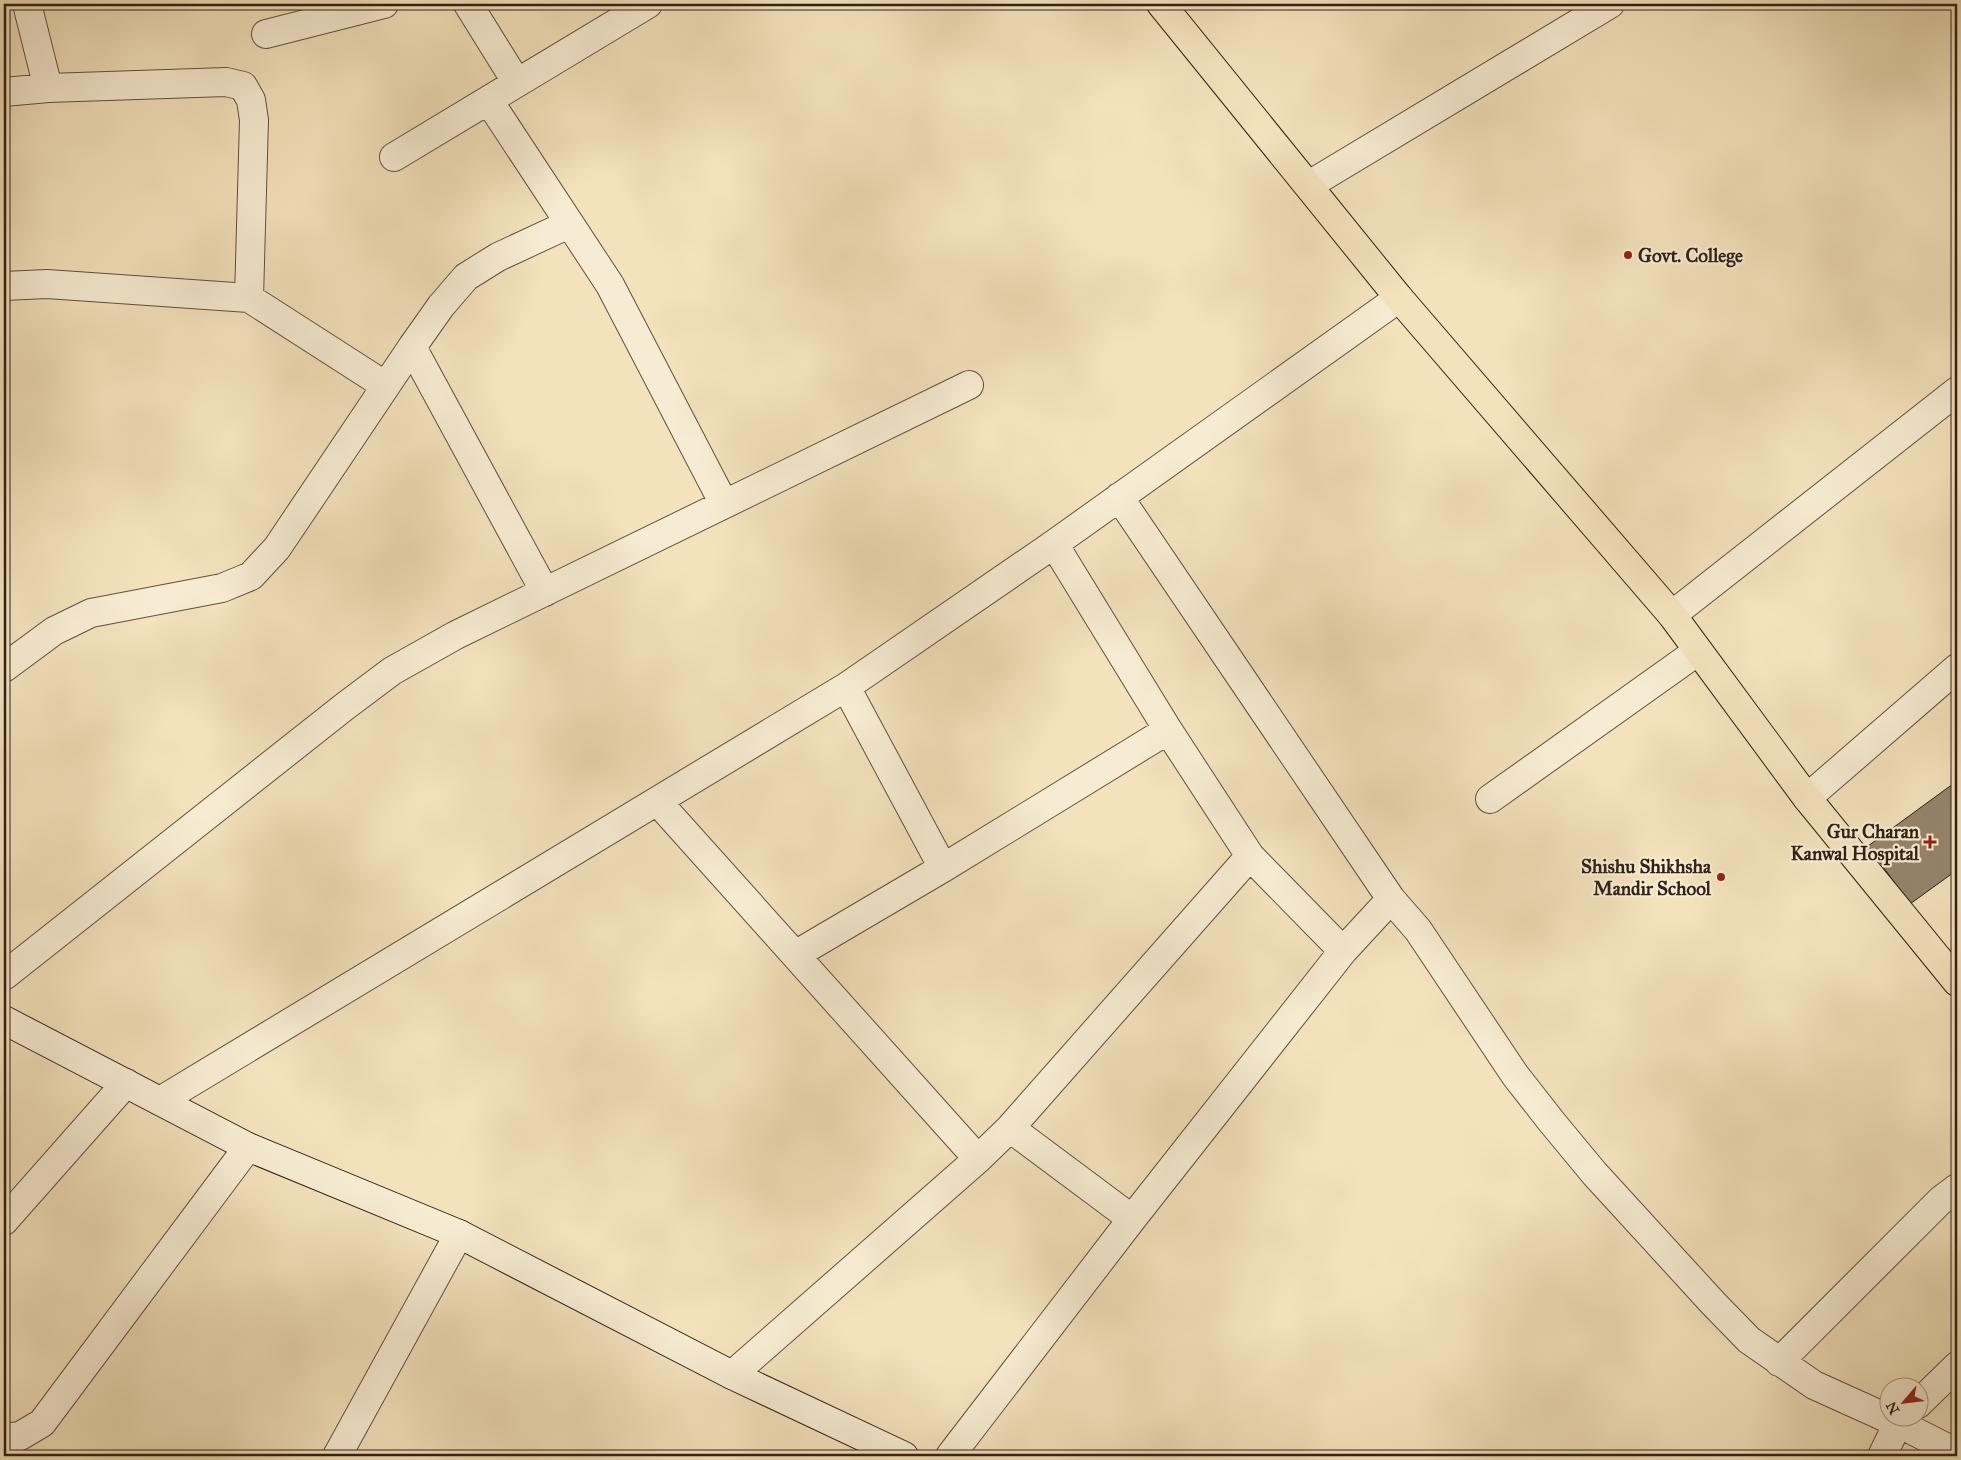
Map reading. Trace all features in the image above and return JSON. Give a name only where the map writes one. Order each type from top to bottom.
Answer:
[{"type":"main road","points":[[1162,4],[1399,298],[1672,615],[1807,798],[1957,982]]},
{"type":"street","points":[[27,4],[48,88]]},
{"type":"street","points":[[266,34],[348,8],[384,4]]},
{"type":"street","points":[[468,4],[517,83]]},
{"type":"street","points":[[394,157],[648,4]]},
{"type":"street","points":[[1309,185],[1610,4]]},
{"type":"street","points":[[4,92],[48,88],[226,82],[243,86],[250,100],[254,120],[249,298]]},
{"type":"street","points":[[489,101],[610,285],[724,504]]},
{"type":"street","points":[[9,656],[90,613],[222,588],[251,576],[277,548],[441,306],[466,277],[498,257],[569,224]]},
{"type":"street","points":[[4,286],[47,284],[249,298],[386,386]]},
{"type":"street","points":[[160,1101],[846,687],[1054,544],[1399,298]]},
{"type":"street","points":[[412,348],[545,592]]},
{"type":"street","points":[[4,976],[392,671],[456,635],[970,385]]},
{"type":"street","points":[[1672,615],[1957,391]]},
{"type":"street","points":[[1119,498],[1392,899],[1418,930],[1516,1075],[1594,1173],[1749,1340],[1814,1385],[1878,1411]]},
{"type":"street","points":[[1054,544],[1168,730],[1250,856],[1343,951]]},
{"type":"street","points":[[1490,798],[1698,651]]},
{"type":"street","points":[[1807,798],[1957,668]]},
{"type":"street","points":[[846,687],[943,868]]},
{"type":"street","points":[[795,955],[943,868],[1168,730]]},
{"type":"street","points":[[657,801],[978,1159]]},
{"type":"street","points":[[732,1375],[978,1159],[1010,1128],[1250,856]]},
{"type":"street","points":[[950,1456],[1343,951],[1392,899]]},
{"type":"street","points":[[4,1020],[248,1147],[459,1234],[732,1375],[904,1456]]},
{"type":"street","points":[[4,1222],[126,1083]]},
{"type":"street","points":[[1010,1128],[1132,1220]]},
{"type":"street","points":[[4,1438],[20,1436],[42,1423],[248,1147]]},
{"type":"street","points":[[1779,1362],[1941,1200],[1957,1188]]},
{"type":"street","points":[[337,1456],[459,1234]]},
{"type":"street","points":[[1928,1394],[1957,1366]]},
{"type":"street","points":[[1882,1456],[1897,1428]]},
{"type":"street","points":[[1915,1428],[1957,1453]]},
{"type":"building","points":[[1957,781],[1957,870],[1910,904],[1868,846]]},
{"type":"place","name":"Govt. College","points":[[1628,255]]},
{"type":"place","name":"Gur Charan Kanwal Hospital","points":[[1930,842]]},
{"type":"place","name":"Shishu Shikhsha Mandir School","points":[[1721,877]]}]
